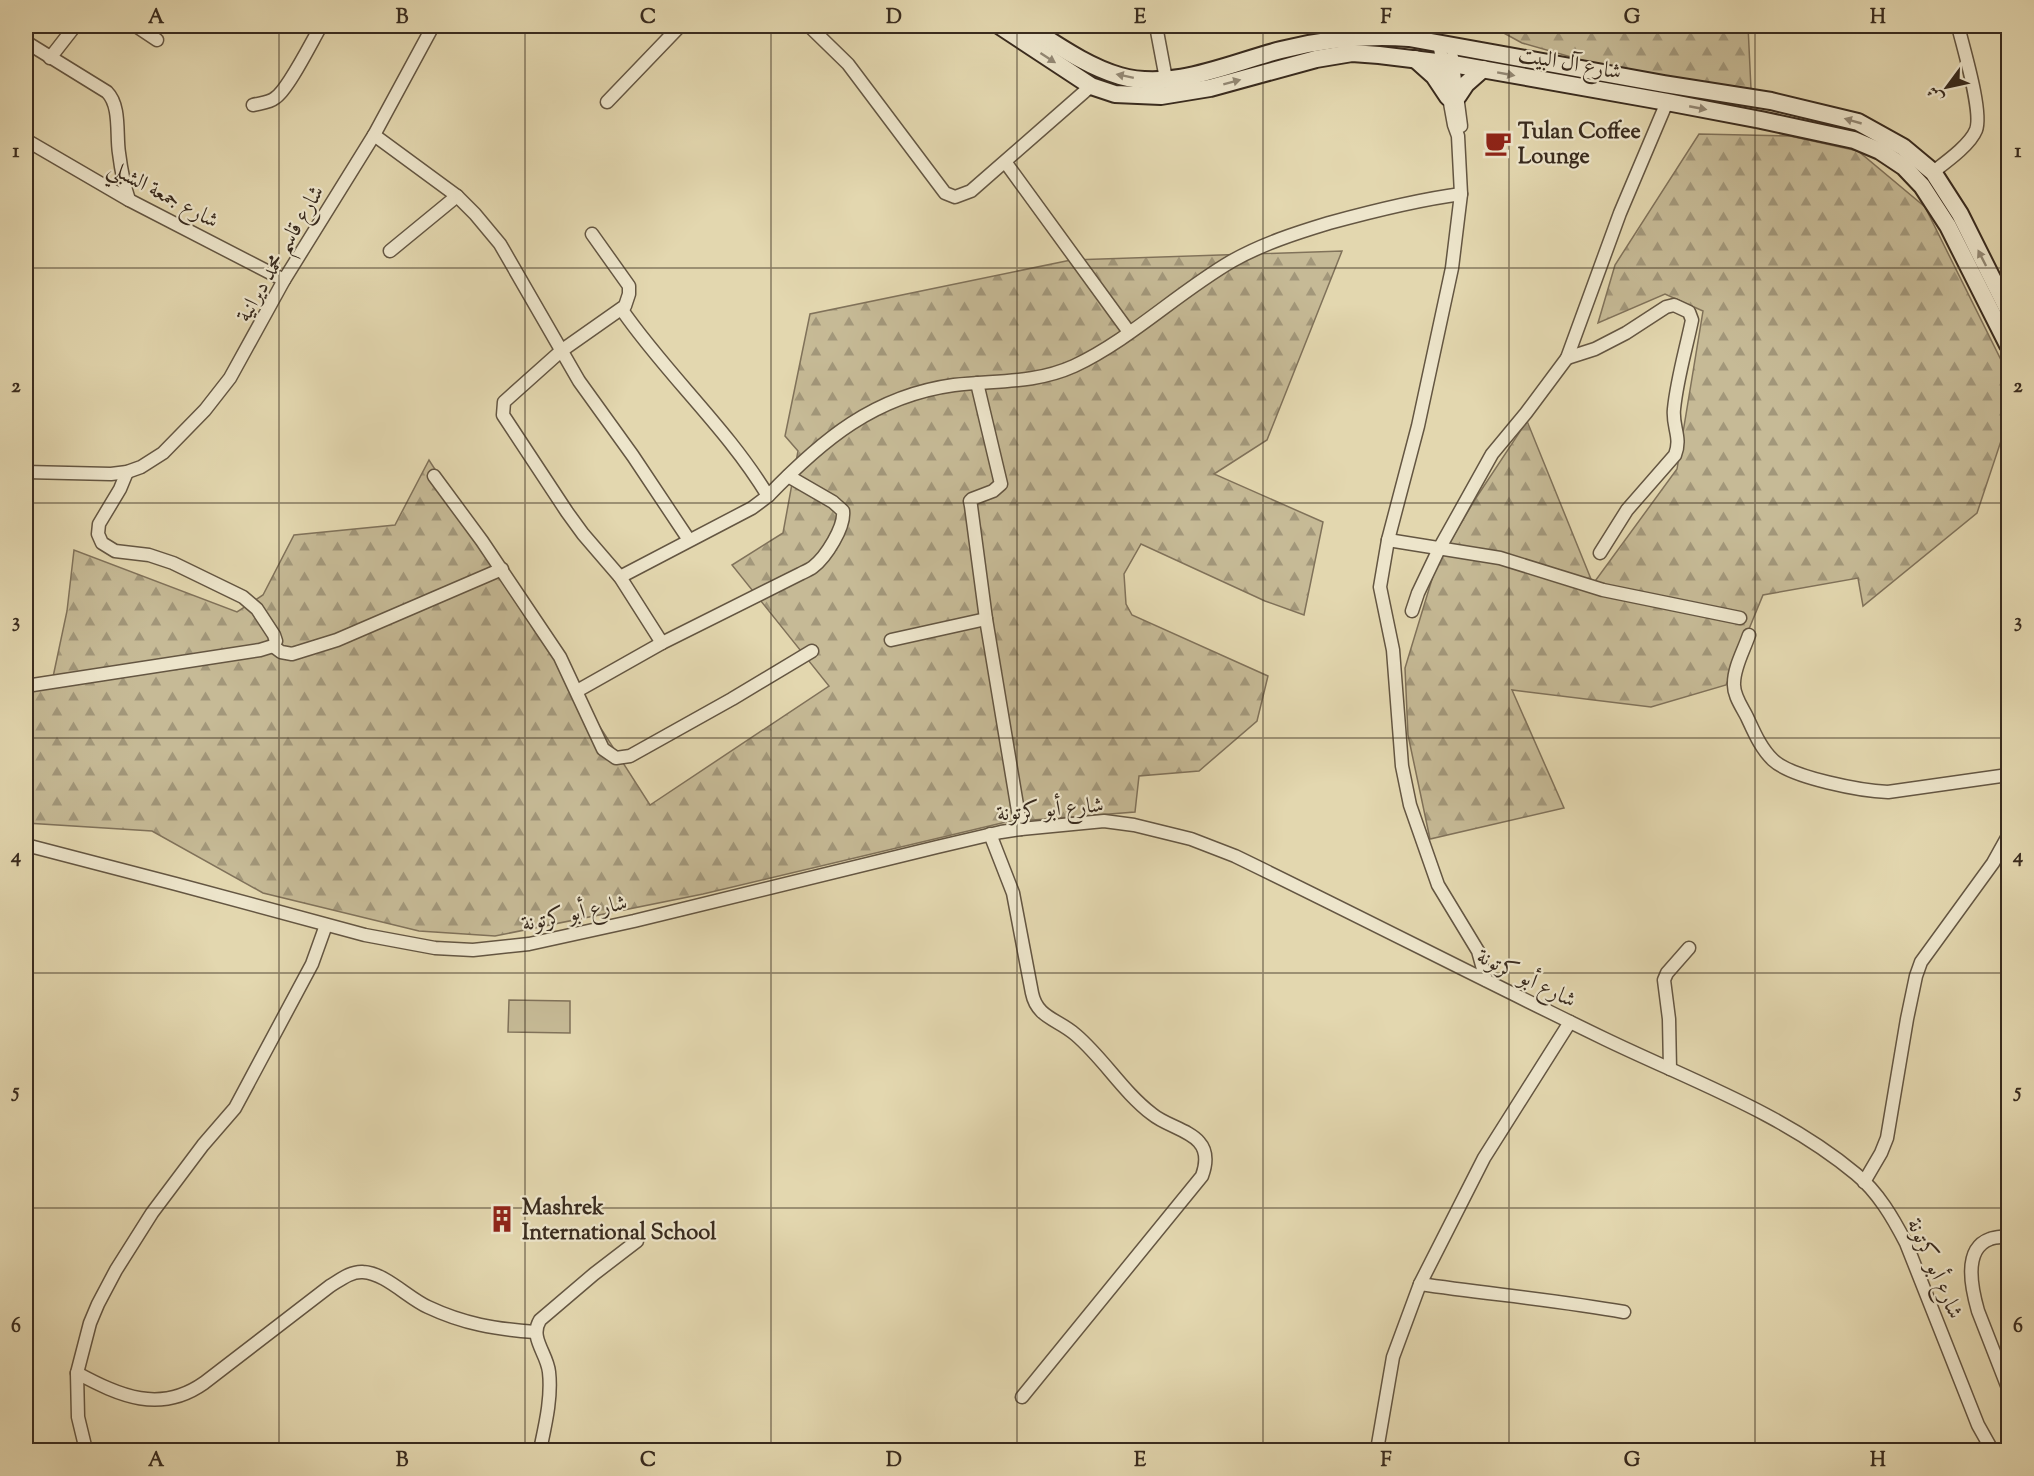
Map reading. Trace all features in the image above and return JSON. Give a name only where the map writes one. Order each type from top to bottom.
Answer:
[{"type":"street","points":[[50,58],[75,26]]},
{"type":"street","points":[[136,26],[157,40]]},
{"type":"street","points":[[253,105],[269,101],[280,94],[321,26]]},
{"type":"street","name":"شارع قاسم محمد ديرانية","points":[[127,472],[163,453],[219,394],[243,357],[284,280],[374,135],[433,26]]},
{"type":"street","points":[[607,102],[680,26]]},
{"type":"street","points":[[809,26],[848,64],[945,194],[955,197],[964,195],[985,181],[1091,86]]},
{"type":"street","name":"شارع آل البيت","points":[[1000,26],[1091,86],[1115,94],[1161,96],[1210,88],[1316,59],[1352,53],[1414,58],[1483,69],[1667,102],[1854,140],[1880,151],[1904,168],[1922,186],[1948,226],[2008,345]]},
{"type":"street","name":"شارع آل البيت","points":[[1027,26],[1099,69],[1135,79],[1166,80],[1206,72],[1281,50],[1334,39],[1378,36],[1409,38],[1771,101],[1858,122],[1904,147],[1933,172],[1960,214],[2008,310]]},
{"type":"street","points":[[1156,26],[1166,80]]},
{"type":"street","points":[[1933,172],[1966,143],[1976,132],[1978,125],[1977,110],[1958,26]]},
{"type":"street","points":[[26,42],[107,92],[113,99],[118,153],[124,187],[129,200]]},
{"type":"street","points":[[1444,44],[1453,96],[1461,125],[1458,136],[1461,194],[1455,249],[1418,426],[1388,540],[1380,587],[1393,650],[1402,765],[1407,793],[1438,885],[1479,951],[1486,980]]},
{"type":"street","points":[[1414,58],[1453,96]]},
{"type":"street","points":[[1453,96],[1483,69]]},
{"type":"street","points":[[1412,611],[1439,549],[1496,448],[1526,413],[1567,358],[1620,213],[1667,102]]},
{"type":"street","points":[[374,135],[457,196],[500,244],[579,381],[689,540]]},
{"type":"street","name":"شارع جمعة الشبلي","points":[[26,140],[129,200],[284,280]]},
{"type":"street","points":[[1006,163],[1130,332]]},
{"type":"street","points":[[620,577],[752,508],[768,496],[808,455],[829,438],[885,404],[921,391],[977,383],[1035,379],[1055,373],[1098,353],[1233,260],[1266,244],[1308,229],[1386,207],[1461,194]]},
{"type":"street","points":[[390,251],[457,196]]},
{"type":"street","points":[[592,234],[629,286],[629,294],[622,310],[561,351],[504,402],[503,415],[578,527],[620,577],[662,643]]},
{"type":"street","points":[[1567,358],[1595,349],[1626,333],[1666,307],[1674,305],[1689,312],[1692,320],[1673,420],[1679,438],[1675,455],[1627,510],[1600,553]]},
{"type":"street","points":[[622,310],[719,429],[768,496]]},
{"type":"street","points":[[977,383],[1001,484],[993,491],[970,501],[986,619],[1021,829]]},
{"type":"street","points":[[26,472],[103,474],[127,472],[114,500],[99,524],[98,534],[102,543],[115,551],[148,555],[173,563],[243,597],[257,609],[274,634],[276,641],[273,646],[260,650],[26,686]]},
{"type":"street","points":[[434,476],[502,569],[554,648],[577,691],[593,732],[603,749],[612,757],[624,758],[732,699],[812,651]]},
{"type":"street","points":[[577,691],[662,643],[813,567],[822,559],[842,524],[843,511],[833,502],[788,476]]},
{"type":"street","points":[[1388,540],[1500,558],[1603,590],[1740,618]]},
{"type":"street","points":[[273,646],[281,652],[292,654],[337,640],[502,569]]},
{"type":"street","points":[[891,640],[986,619]]},
{"type":"street","points":[[1749,635],[1733,687],[1756,737],[1770,757],[1780,765],[1809,776],[1868,791],[1888,792],[2008,776]]},
{"type":"street","name":"شارع أبو كرتونة","points":[[26,845],[392,942],[473,950],[529,944],[634,921],[990,834],[1021,829],[1104,821],[1134,825],[1191,839],[1235,856],[1570,1022],[1733,1098],[1821,1148],[1864,1182],[1887,1211],[1906,1243],[1978,1425],[1992,1450]]},
{"type":"street","points":[[990,834],[1013,893],[1036,1008],[1076,1034],[1137,1103],[1155,1117],[1200,1142],[1207,1164],[1202,1176],[1180,1204],[1022,1397]]},
{"type":"street","points":[[1864,1182],[1887,1138],[1906,1019],[1916,976],[1924,954],[1994,863],[2008,836]]},
{"type":"street","points":[[86,1450],[78,1417],[77,1373],[90,1323],[116,1270],[152,1214],[203,1145],[229,1118],[235,1108],[312,964],[326,925]]},
{"type":"street","points":[[1670,1070],[1669,1019],[1664,980],[1667,973],[1689,948]]},
{"type":"street","points":[[1377,1450],[1393,1357],[1420,1284],[1484,1158],[1570,1022]]},
{"type":"street","points":[[2008,1236],[1989,1239],[1981,1244],[1973,1257],[1972,1269],[1974,1298],[2008,1388]]},
{"type":"street","points":[[540,1450],[546,1420],[549,1372],[535,1332],[540,1320],[637,1241]]},
{"type":"street","points":[[77,1373],[99,1385],[132,1396],[153,1401],[172,1399],[198,1387],[330,1286],[349,1274],[362,1272],[376,1274],[424,1305],[454,1319],[496,1329],[535,1332]]},
{"type":"street","points":[[1420,1284],[1496,1296],[1575,1303],[1624,1312]]},
{"type":"green space","points":[[1491,26],[1748,26],[1751,89],[1627,73],[1522,43]]},
{"type":"green space","points":[[1699,134],[1790,136],[1858,151],[1925,207],[2008,374],[2008,420],[1977,513],[1863,606],[1858,578],[1763,595],[1726,685],[1651,707],[1512,690],[1564,808],[1430,839],[1408,735],[1405,668],[1436,566],[1474,501],[1527,421],[1593,584],[1677,469],[1703,311],[1665,294],[1598,323],[1615,265]]},
{"type":"green space","points":[[1342,251],[1267,440],[1214,474],[1323,522],[1304,615],[1265,601],[1141,544],[1124,574],[1126,604],[1132,615],[1268,676],[1257,721],[1199,771],[1139,776],[1135,812],[1006,822],[703,894],[495,936],[419,931],[263,893],[152,831],[26,823],[26,683],[53,677],[67,611],[74,550],[237,612],[263,595],[294,535],[395,525],[429,460],[650,805],[829,686],[732,565],[783,533],[798,451],[785,436],[810,314],[1071,260]]},
{"type":"green space","points":[[509,1000],[570,1001],[570,1033],[508,1032]]},
{"type":"place","name":"Tulan Coffee Lounge","points":[[1498,143]]},
{"type":"place","name":"Mashrek International School","points":[[502,1219]]}]
